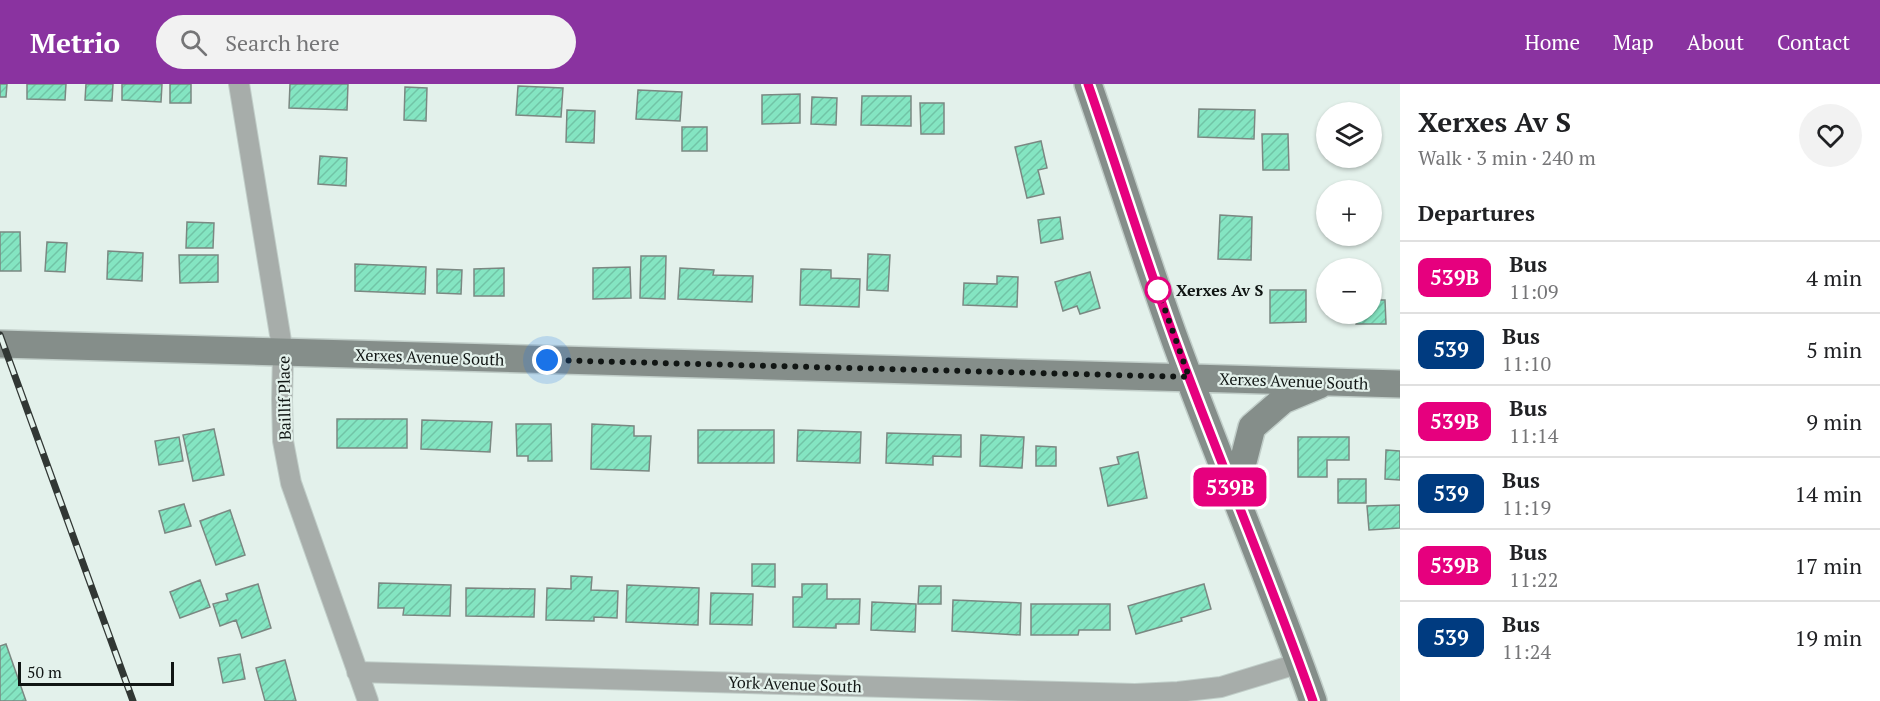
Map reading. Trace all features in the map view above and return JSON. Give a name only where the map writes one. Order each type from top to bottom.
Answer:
[{"type":"street","name":"Baillif Place","points":[[239,84],[284,353],[283,441],[291,483],[368,701]]},
{"type":"street","points":[[1088,84],[1189,377],[1313,701]]},
{"type":"street","name":"Xerxes Avenue South","points":[[0,344],[1400,384]]},
{"type":"street","points":[[1234,497],[1252,427],[1284,400],[1325,382]]},
{"type":"street","name":"York Avenue South","points":[[357,672],[1135,694],[1221,687],[1300,663]]},
{"type":"building","points":[[0,84],[7,84],[6,97],[0,97]]},
{"type":"building","points":[[27,84],[66,84],[65,100],[27,99]]},
{"type":"building","points":[[86,84],[113,84],[112,101],[85,100]]},
{"type":"building","points":[[122,84],[162,84],[161,102],[122,100]]},
{"type":"building","points":[[170,84],[191,84],[191,103],[170,103]]},
{"type":"building","points":[[290,84],[348,84],[347,110],[289,108]]},
{"type":"building","points":[[518,86],[563,88],[561,117],[516,115]]},
{"type":"building","points":[[405,87],[427,88],[426,121],[404,120]]},
{"type":"building","points":[[638,90],[682,92],[680,121],[636,119]]},
{"type":"building","points":[[800,94],[800,123],[762,124],[762,95]]},
{"type":"building","points":[[862,96],[911,96],[911,126],[861,125]]},
{"type":"building","points":[[812,97],[837,98],[836,125],[811,124]]},
{"type":"building","points":[[920,103],[944,103],[944,134],[921,134]]},
{"type":"building","points":[[1199,109],[1255,110],[1254,139],[1198,137]]},
{"type":"building","points":[[567,110],[595,111],[594,143],[566,142]]},
{"type":"building","points":[[682,127],[707,127],[707,151],[682,151]]},
{"type":"building","points":[[1262,134],[1288,134],[1289,170],[1263,170]]},
{"type":"building","points":[[1041,141],[1047,168],[1038,170],[1044,194],[1027,198],[1015,147]]},
{"type":"building","points":[[320,156],[347,158],[346,186],[318,184]]},
{"type":"building","points":[[1220,215],[1252,217],[1251,260],[1218,259]]},
{"type":"building","points":[[1060,217],[1063,239],[1041,243],[1038,220]]},
{"type":"building","points":[[187,222],[214,223],[213,248],[186,248]]},
{"type":"building","points":[[0,232],[20,232],[21,271],[0,271]]},
{"type":"building","points":[[47,242],[67,243],[65,272],[45,271]]},
{"type":"building","points":[[108,251],[143,253],[142,281],[107,279]]},
{"type":"building","points":[[868,254],[890,255],[888,291],[867,290]]},
{"type":"building","points":[[179,255],[218,255],[218,282],[180,283]]},
{"type":"building","points":[[641,256],[666,256],[665,299],[640,298]]},
{"type":"building","points":[[355,264],[426,267],[425,294],[355,291]]},
{"type":"building","points":[[630,267],[631,298],[593,299],[593,268]]},
{"type":"building","points":[[504,268],[504,296],[474,296],[474,269]]},
{"type":"building","points":[[680,268],[714,270],[713,275],[753,276],[752,302],[678,299]]},
{"type":"building","points":[[437,269],[462,270],[461,294],[437,293]]},
{"type":"building","points":[[801,269],[831,270],[831,278],[860,279],[859,307],[800,305]]},
{"type":"building","points":[[1090,272],[1100,308],[1080,314],[1077,306],[1063,311],[1055,282]]},
{"type":"building","points":[[997,276],[1018,277],[1017,307],[963,305],[964,283],[997,284]]},
{"type":"building","points":[[1270,290],[1306,290],[1306,322],[1270,323]]},
{"type":"building","points":[[1382,300],[1385,300],[1386,324],[1382,324]]},
{"type":"building","points":[[337,419],[407,419],[407,448],[337,448]]},
{"type":"building","points":[[422,420],[492,422],[490,452],[421,449]]},
{"type":"building","points":[[516,424],[551,424],[552,461],[528,461],[528,456],[517,456]]},
{"type":"building","points":[[592,424],[634,426],[634,436],[651,436],[649,471],[591,469]]},
{"type":"building","points":[[214,429],[224,475],[193,481],[183,435]]},
{"type":"building","points":[[698,430],[774,430],[774,463],[698,463]]},
{"type":"building","points":[[798,430],[861,432],[860,463],[797,461]]},
{"type":"building","points":[[887,433],[961,435],[961,457],[933,456],[933,465],[886,463]]},
{"type":"building","points":[[981,435],[1024,437],[1022,468],[980,466]]},
{"type":"building","points":[[179,437],[183,461],[159,465],[155,441]]},
{"type":"building","points":[[1298,437],[1349,437],[1349,460],[1327,460],[1327,477],[1298,477]]},
{"type":"building","points":[[1036,446],[1056,447],[1056,466],[1036,466]]},
{"type":"building","points":[[1386,450],[1400,451],[1400,480],[1385,479]]},
{"type":"building","points":[[1138,452],[1147,498],[1108,506],[1100,468],[1119,464],[1117,457]]},
{"type":"building","points":[[1338,479],[1366,479],[1366,503],[1338,503]]},
{"type":"building","points":[[184,504],[191,526],[165,533],[159,511]]},
{"type":"building","points":[[1400,505],[1400,528],[1369,530],[1367,506]]},
{"type":"building","points":[[230,510],[245,555],[216,565],[200,521]]},
{"type":"building","points":[[752,564],[775,564],[775,587],[752,586]]},
{"type":"building","points":[[571,576],[592,577],[591,590],[618,591],[617,618],[594,617],[594,621],[546,620],[547,588],[571,589]]},
{"type":"building","points":[[200,580],[210,607],[180,618],[170,592]]},
{"type":"building","points":[[379,583],[451,585],[450,616],[403,615],[404,608],[378,608]]},
{"type":"building","points":[[258,584],[271,628],[242,638],[236,620],[220,626],[213,604],[228,600],[226,594]]},
{"type":"building","points":[[802,584],[827,584],[827,599],[860,599],[859,624],[836,624],[836,628],[793,627],[793,597],[802,597]]},
{"type":"building","points":[[1204,584],[1211,609],[1181,618],[1182,621],[1136,634],[1128,606]]},
{"type":"building","points":[[627,585],[699,588],[698,625],[626,622]]},
{"type":"building","points":[[919,586],[941,586],[941,604],[918,604]]},
{"type":"building","points":[[466,588],[535,589],[534,617],[466,616]]},
{"type":"building","points":[[711,593],[753,594],[752,625],[710,624]]},
{"type":"building","points":[[953,600],[1021,603],[1020,635],[952,631]]},
{"type":"building","points":[[872,602],[916,604],[915,632],[871,630]]},
{"type":"building","points":[[1031,604],[1110,604],[1110,630],[1079,630],[1078,635],[1031,635]]},
{"type":"building","points":[[6,644],[26,701],[0,701],[0,646]]},
{"type":"building","points":[[240,654],[245,679],[223,683],[218,658]]},
{"type":"building","points":[[285,660],[296,701],[265,701],[256,668]]},
{"type":"railway","points":[[0,335],[133,701]]},
{"type":"bus line","name":"539B","points":[[1088,84],[1176,342],[1234,497],[1285,622],[1313,701]]},
{"type":"place","name":"Xerxes Av S","points":[[1158,290]]},
{"type":"route","points":[[547,360],[1189,377],[1158,290]]}]
